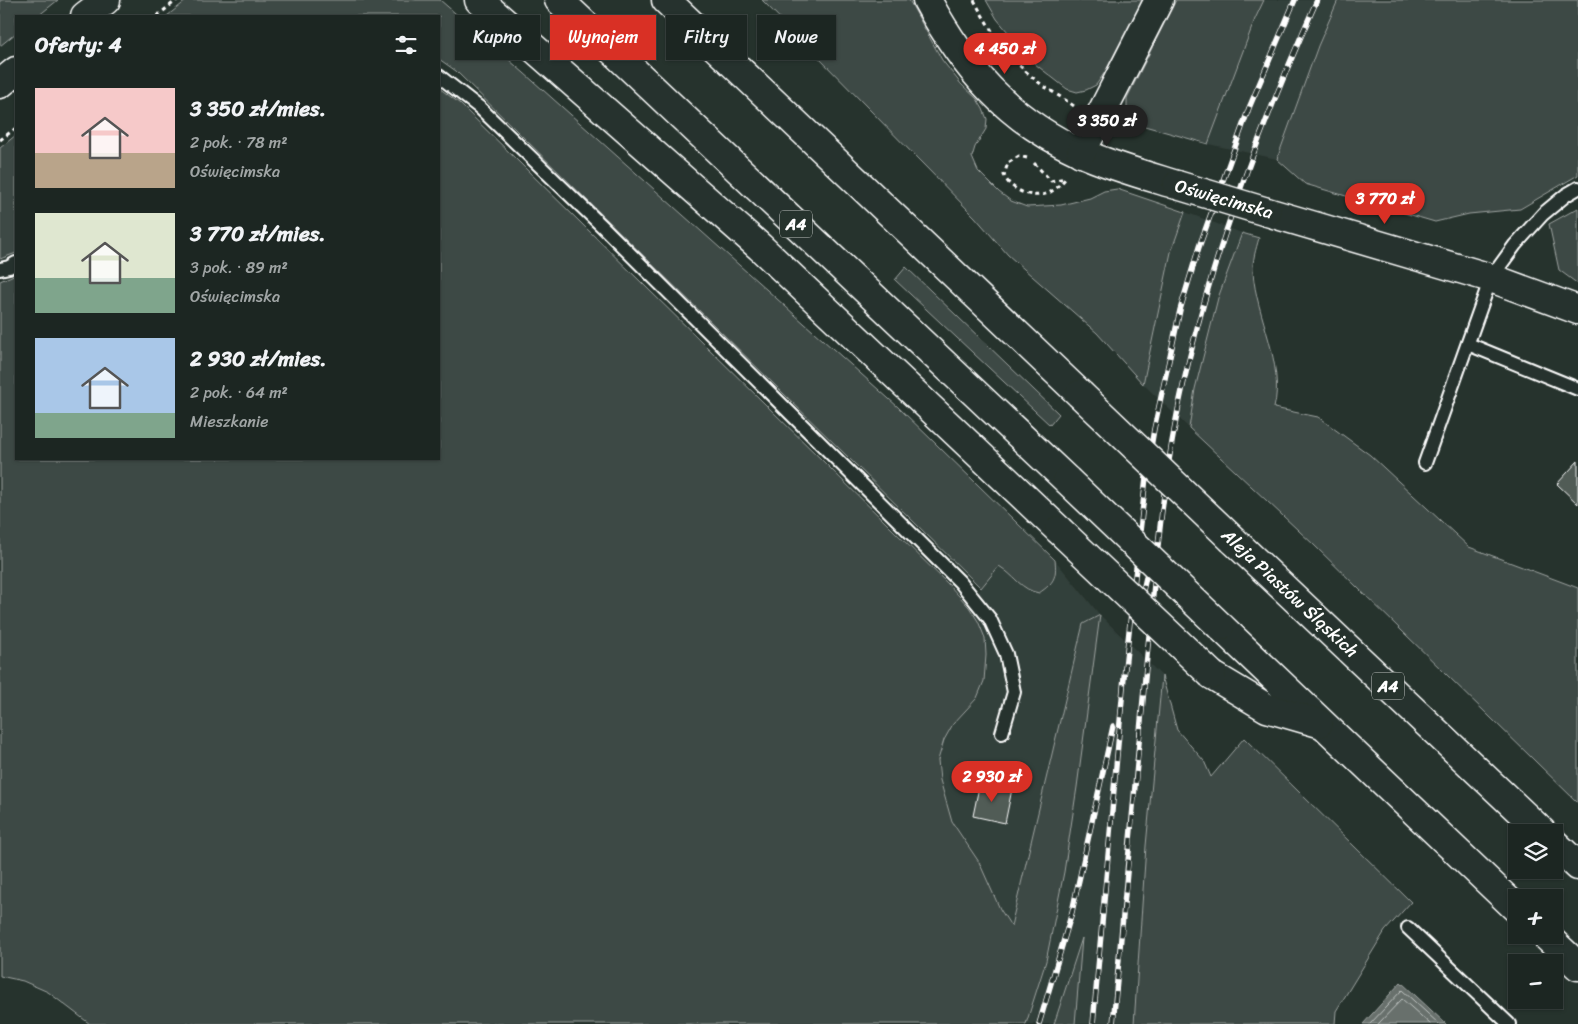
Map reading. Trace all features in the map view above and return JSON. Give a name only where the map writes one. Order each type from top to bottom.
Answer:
[{"type":"main road","points":[[86,15],[106,0]]},
{"type":"main road","points":[[479,0],[760,247],[1212,675],[1267,708],[1323,724]]},
{"type":"main road","name":"A4","points":[[559,0],[1508,900]]},
{"type":"main road","name":"Aleja Piastów Śląskich","points":[[666,0],[1534,824]]},
{"type":"main road","name":"Oświęcimska","points":[[927,0],[959,53],[995,95],[1019,116],[1042,132],[1080,153],[1177,185],[1491,278],[1578,310]]},
{"type":"main road","points":[[1080,153],[1159,0]]},
{"type":"main road","points":[[0,84],[15,72]]},
{"type":"main road","points":[[1563,852],[1578,866]]},
{"type":"main road","points":[[1555,944],[1578,966]]},
{"type":"lane","points":[[440,77],[480,108],[602,226],[960,582],[990,619],[1006,654],[1014,692],[1002,733]]},
{"type":"lane","points":[[1425,463],[1491,278],[1515,245],[1543,214],[1566,195],[1578,188]]},
{"type":"lane","points":[[0,269],[9,268],[15,264]]},
{"type":"lane","points":[[1468,344],[1578,390]]},
{"type":"lane","points":[[1408,928],[1509,1024]]},
{"type":"path","points":[[158,15],[178,0]]},
{"type":"path","points":[[974,0],[989,28],[1011,57],[1042,85],[1096,122]]},
{"type":"path","points":[[0,140],[15,129]]},
{"type":"path","points":[[1066,178],[1051,181],[1027,158],[1019,156],[1008,163],[1004,175],[1011,185],[1022,192],[1042,195],[1058,187],[1066,178],[1080,153]]},
{"type":"shaded area","points":[[0,0],[58,0],[39,15],[15,15],[15,34],[0,46]]},
{"type":"shaded area","points":[[187,0],[440,0],[457,15],[455,15],[455,60],[509,60],[524,73],[898,407],[1055,560],[1055,575],[1051,583],[1039,593],[1022,586],[999,566],[981,588],[456,71],[440,60],[440,15],[168,15]]},
{"type":"shaded area","points":[[762,0],[909,0],[942,60],[961,84],[977,99],[983,109],[987,119],[986,129],[975,147],[972,157],[978,171],[999,192],[1011,201],[1027,207],[1061,205],[1090,198],[1104,191],[1117,189],[1185,212],[1171,252],[1143,384],[1097,333],[1008,255],[975,217],[821,60],[836,60],[836,15],[777,15]]},
{"type":"shaded area","points":[[986,0],[1142,0],[1105,72],[1096,85],[1077,92],[1067,89],[1035,64],[997,19]]},
{"type":"shaded area","points":[[1176,0],[1264,0],[1255,19],[1208,144],[1134,123],[1127,112],[1127,98]]},
{"type":"shaded area","points":[[1264,0],[1338,0],[1318,46],[1277,159],[1208,144],[1255,19]]},
{"type":"shaded area","points":[[1338,0],[1578,0],[1578,175],[1520,209],[1469,214],[1435,222],[1305,184],[1277,159],[1318,46]]},
{"type":"shaded area","points":[[440,89],[459,103],[949,585],[969,607],[978,621],[985,638],[984,681],[977,698],[953,724],[944,740],[938,760],[940,780],[952,822],[979,862],[1000,909],[1011,926],[1083,624],[1100,615],[1064,872],[1046,961],[1026,1024],[90,1024],[48,992],[23,981],[0,976],[0,281],[15,274],[15,460],[440,460]]},
{"type":"shaded area","points":[[15,136],[15,253],[0,259],[0,148]]},
{"type":"shaded area","points":[[1578,208],[1578,284],[1559,270],[1549,224]]},
{"type":"shaded area","points":[[1185,212],[1242,233],[1218,298],[1195,389],[1189,428],[1143,384],[1171,252]]},
{"type":"shaded area","points":[[1242,233],[1259,238],[1253,272],[1255,289],[1276,374],[1274,408],[1318,417],[1370,455],[1469,547],[1578,588],[1578,803],[1314,545],[1189,428],[1195,389],[1218,298]]},
{"type":"shaded area","points":[[906,267],[1059,414],[1050,425],[895,280]]},
{"type":"shaded area","points":[[1027,533],[1055,560],[1100,615],[1162,676],[1146,846],[1134,1024],[1075,1024],[1081,941],[1054,1024],[1026,1024],[1046,961],[1064,872],[1100,616],[1083,624],[1011,927],[1000,909],[979,862],[952,822],[940,780],[938,760],[944,740],[953,724],[977,698],[984,681],[985,638],[978,621],[969,607],[981,588]]},
{"type":"shaded area","points":[[1162,676],[1177,730],[1204,761],[1211,777],[1244,738],[1411,902],[1385,931],[1336,1011],[1335,1024],[1134,1024],[1146,846]]},
{"type":"shaded area","points":[[1082,938],[1075,1024],[1054,1024]]},
{"type":"water","points":[[1401,982],[1446,1024],[1363,1024]]},
{"type":"building","points":[[1578,461],[1578,504],[1557,484]]},
{"type":"building","points":[[980,782],[1012,789],[1005,823],[973,816]]},
{"type":"railway","points":[[1093,1024],[1124,677],[1146,477],[1154,429],[1180,310],[1199,247],[1249,108],[1295,0]]},
{"type":"railway","points":[[1113,1024],[1162,508],[1176,420],[1201,312],[1217,259],[1253,154],[1317,0]]},
{"type":"railway","points":[[1137,618],[1152,550]]},
{"type":"railway","points":[[1039,1024],[1072,912],[1113,726]]}]
